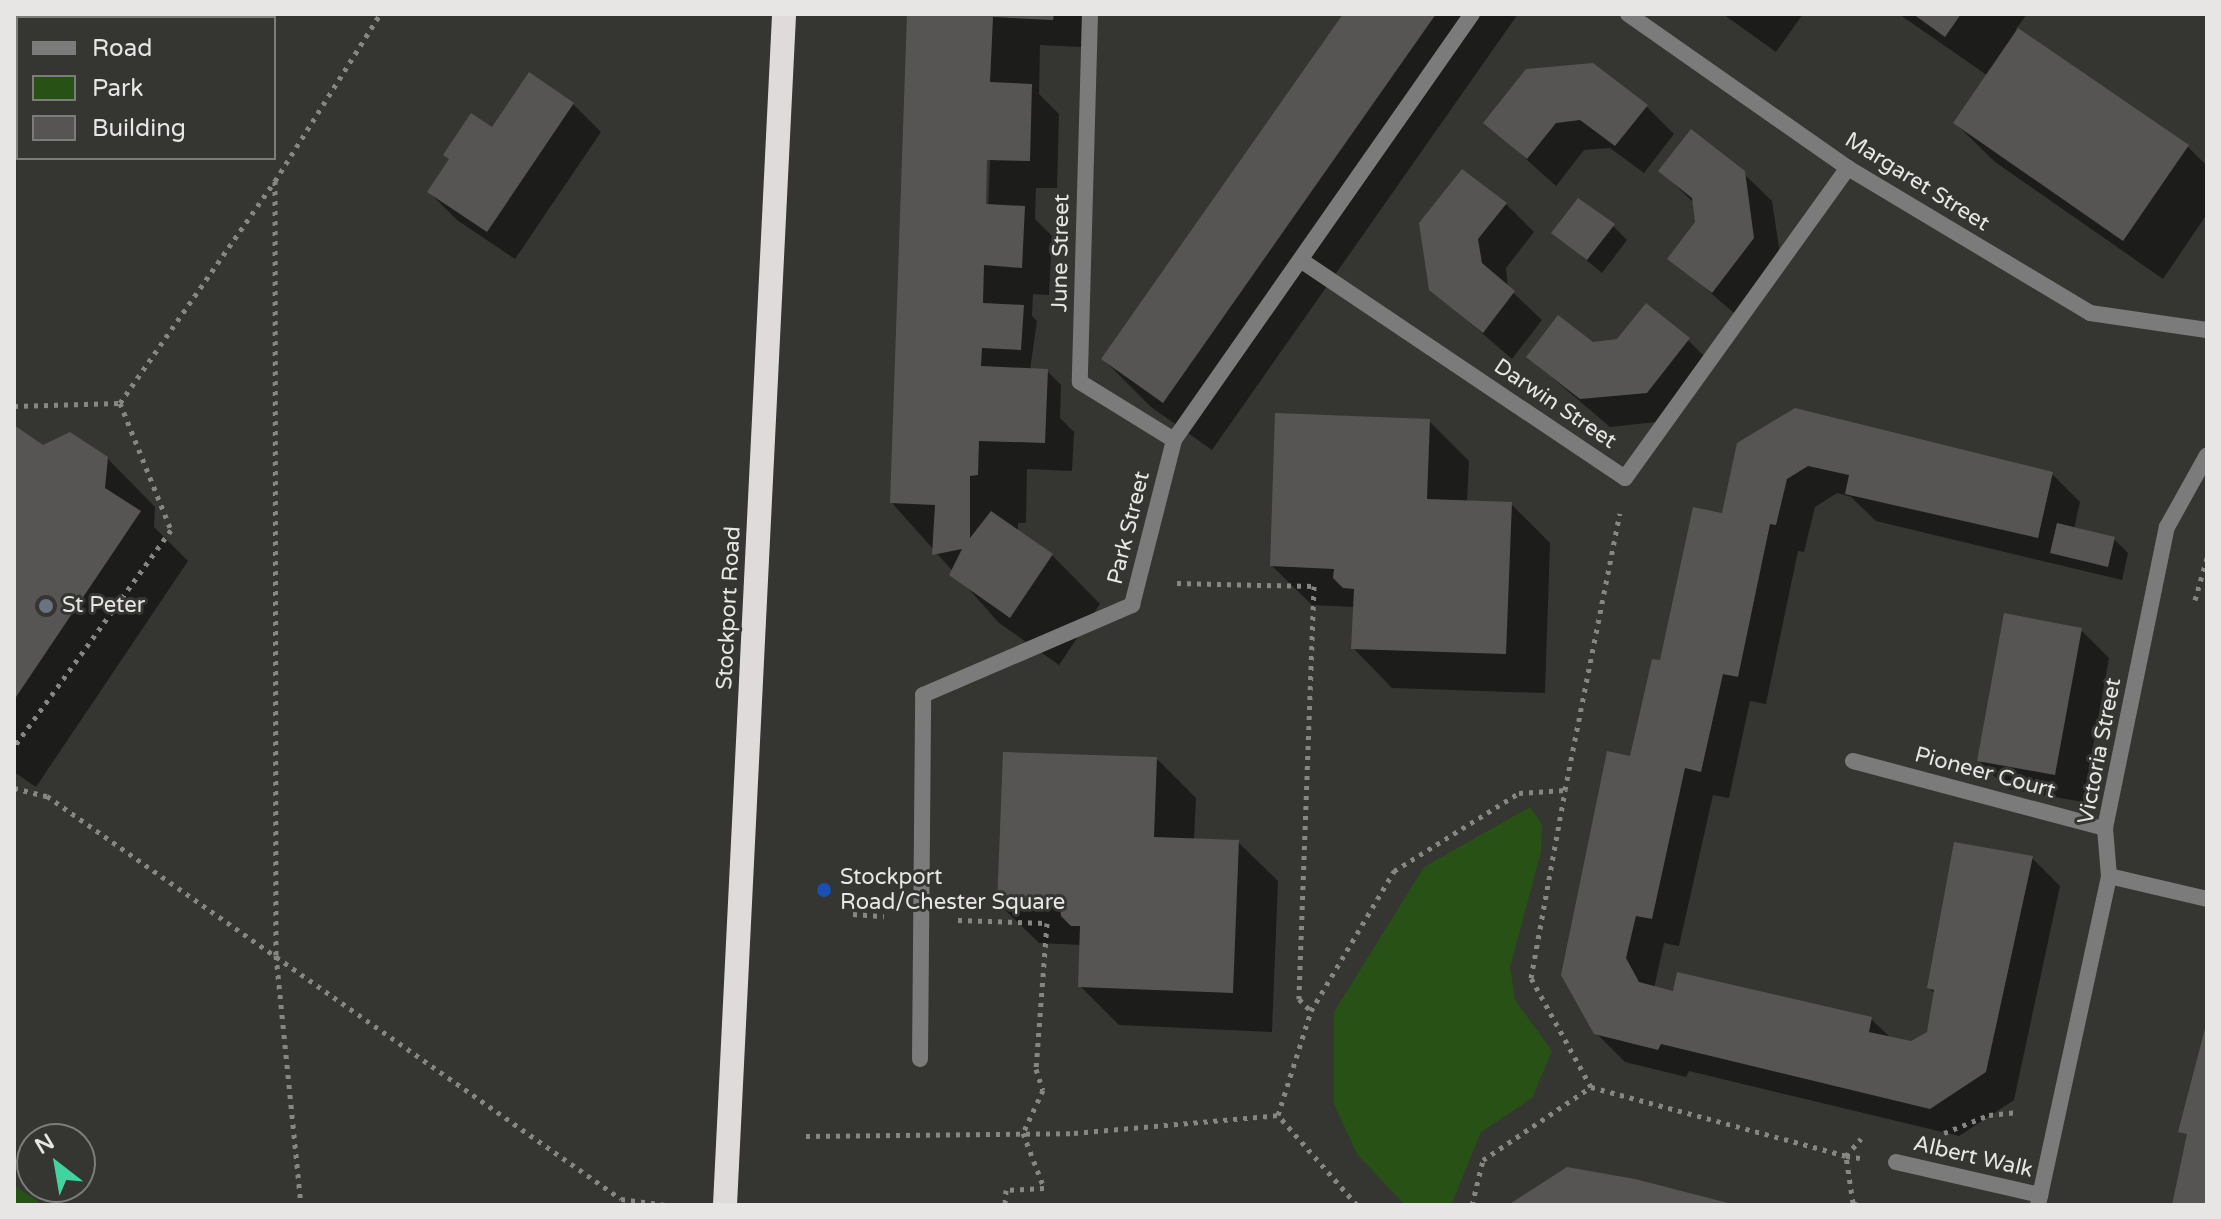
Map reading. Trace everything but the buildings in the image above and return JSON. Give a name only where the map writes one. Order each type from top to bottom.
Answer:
[{"type":"highway","name":"Stockport Road","points":[[725,1205],[784,14]]},
{"type":"street","name":"June Street","points":[[1090,14],[1080,382],[1174,440]]},
{"type":"street","name":"Park Street","points":[[920,1059],[923,695],[1132,605],[1174,440],[1472,14]]},
{"type":"street","name":"Margaret Street","points":[[1628,14],[1848,168],[2090,313],[2207,330]]},
{"type":"street","name":"Darwin Street","points":[[1302,261],[1625,478],[1848,168]]},
{"type":"street","name":"Victoria Street","points":[[2039,1200],[2109,876],[2105,828],[2167,527],[2207,455]]},
{"type":"street","name":"Pioneer Court","points":[[1853,761],[2105,828]]},
{"type":"street","points":[[2109,876],[2207,899]]},
{"type":"street","name":"Albert Walk","points":[[1896,1162],[2039,1200]]},
{"type":"path","points":[[120,403],[275,181],[380,14]]},
{"type":"path","points":[[275,181],[276,955],[301,1205]]},
{"type":"path","points":[[14,406],[120,403]]},
{"type":"path","points":[[14,747],[171,530],[120,403]]},
{"type":"path","points":[[1625,478],[1609,586],[1565,790],[1531,978],[1591,1087],[1846,1156],[1864,1136]]},
{"type":"path","points":[[1138,582],[1314,586],[1299,999],[1311,1011]]},
{"type":"path","points":[[14,788],[47,796],[621,1199],[666,1205]]},
{"type":"path","points":[[1278,1115],[1311,1011],[1394,871],[1519,793],[1565,790]]},
{"type":"path","points":[[853,914],[1047,923],[1036,1069],[1043,1090],[1023,1133],[1044,1188],[1006,1190],[1005,1205]]},
{"type":"path","points":[[1472,1205],[1483,1160],[1591,1087]]},
{"type":"path","points":[[1939,1135],[1989,1115],[2059,1109]]},
{"type":"path","points":[[806,1136],[1023,1133],[1278,1115]]},
{"type":"path","points":[[1278,1115],[1357,1205]]},
{"type":"green space","points":[[1530,807],[1542,824],[1541,852],[1510,967],[1515,1000],[1552,1051],[1532,1098],[1481,1132],[1451,1205],[1405,1205],[1357,1154],[1334,1104],[1334,1012],[1424,867]]},
{"type":"green space","points":[[14,1185],[16,1203],[43,1205],[14,1205]]},
{"type":"place","name":"St Peter","points":[[46,606]]},
{"type":"place","name":"Stockport Road/Chester Square","points":[[824,890]]}]
